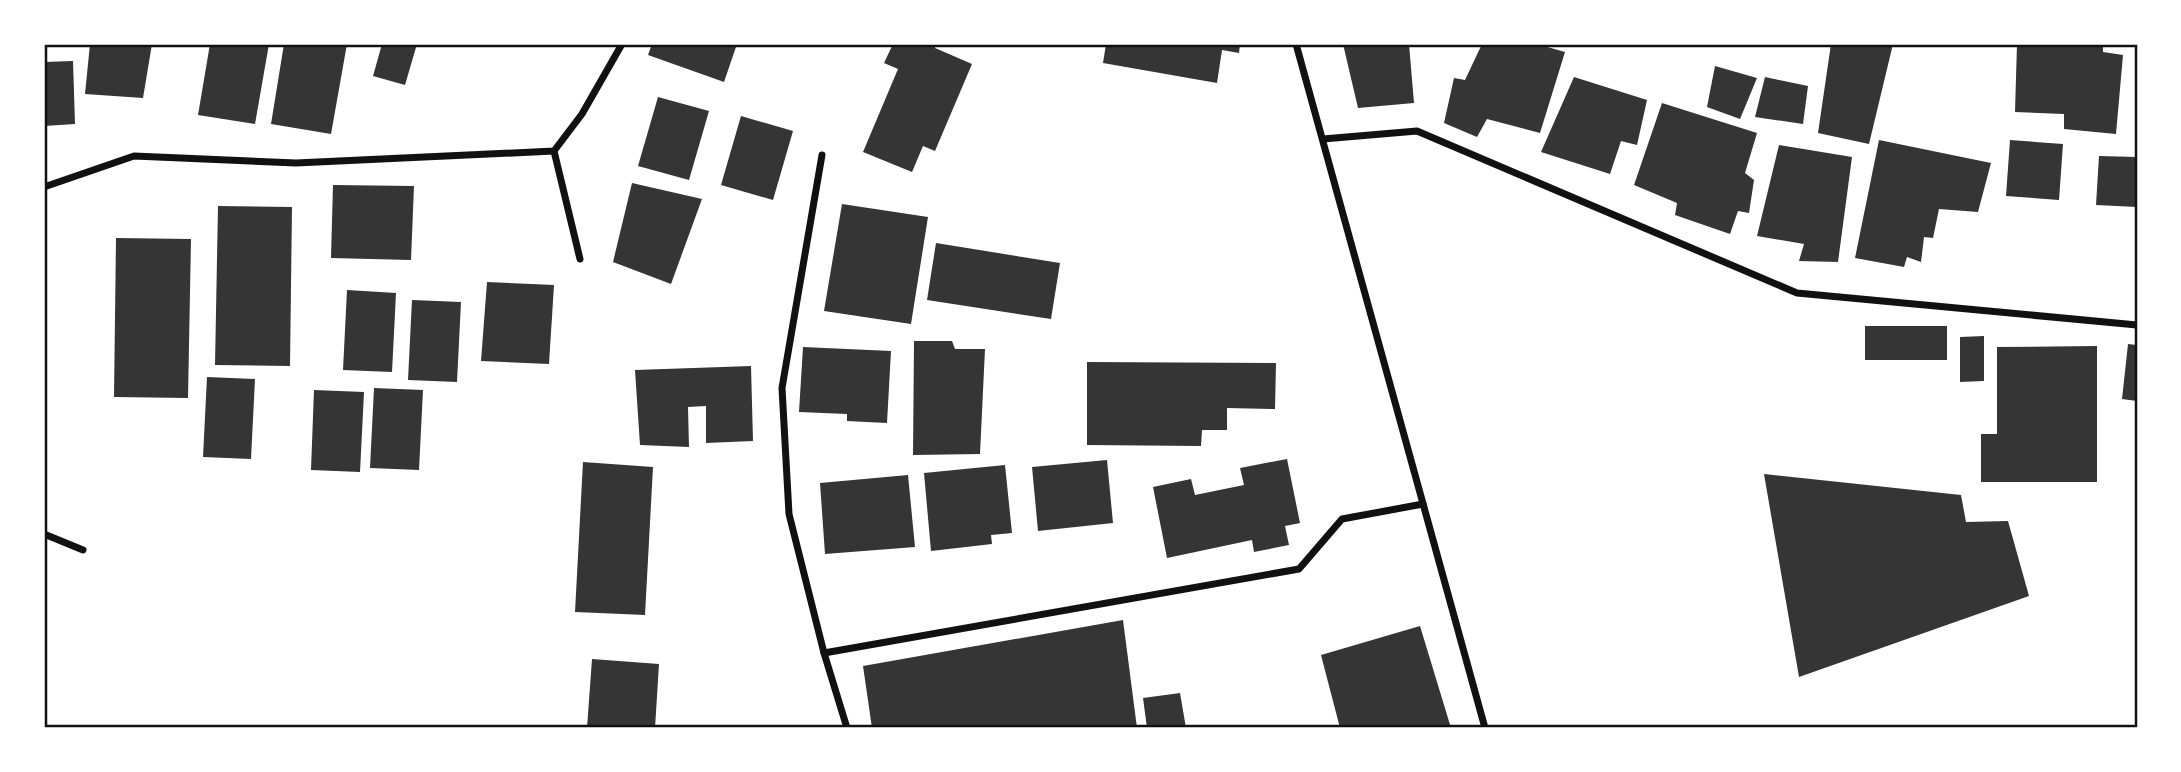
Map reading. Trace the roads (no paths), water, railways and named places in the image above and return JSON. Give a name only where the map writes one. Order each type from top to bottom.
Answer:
[{"type":"street","points":[[554,151],[582,114],[622,44]]},
{"type":"street","points":[[1296,44],[1485,728]]},
{"type":"street","points":[[1323,139],[1417,131],[1797,293],[2137,325]]},
{"type":"street","points":[[44,187],[134,156],[296,163],[554,151]]},
{"type":"street","points":[[554,151],[580,259]]},
{"type":"street","points":[[822,155],[782,388],[789,514],[824,653],[847,728]]},
{"type":"street","points":[[824,653],[1299,569],[1342,519],[1423,504]]},
{"type":"street","points":[[44,534],[83,550]]}]
